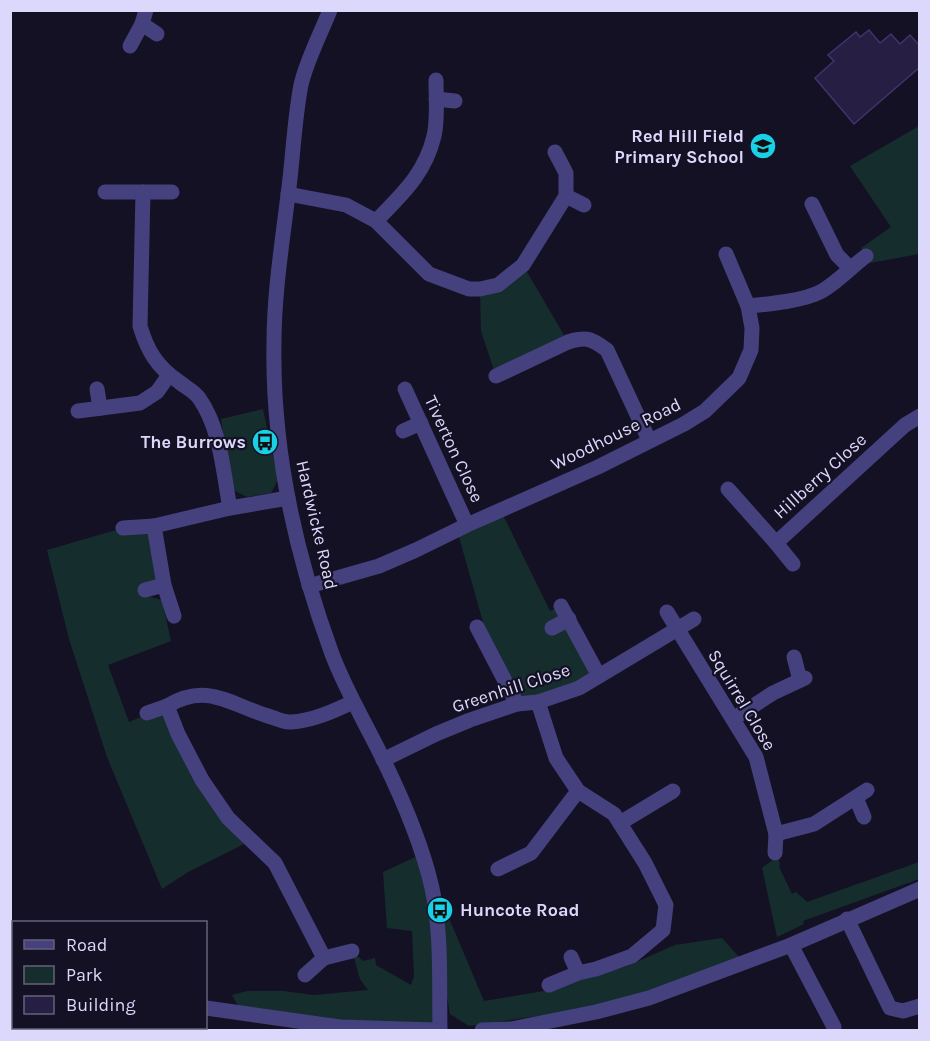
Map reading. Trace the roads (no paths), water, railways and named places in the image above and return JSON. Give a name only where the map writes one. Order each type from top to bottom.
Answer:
[{"type":"street","name":"Hardwicke Road","points":[[330,10],[302,83],[281,249],[274,343],[274,384],[288,498],[309,586],[333,656],[353,702],[383,760],[417,838],[431,887],[439,933],[440,1030]]},
{"type":"street","points":[[130,46],[144,17],[156,34]]},
{"type":"street","points":[[376,221],[415,181],[424,165],[435,135],[436,80]]},
{"type":"street","points":[[436,99],[455,101]]},
{"type":"street","points":[[288,194],[346,205],[376,221],[429,274],[469,289],[480,289],[498,285],[524,265],[566,196],[566,173],[555,152]]},
{"type":"street","points":[[105,192],[172,192]]},
{"type":"street","points":[[143,192],[140,326],[145,345],[155,362],[198,396],[212,420],[230,508]]},
{"type":"street","points":[[566,196],[584,205]]},
{"type":"street","points":[[812,204],[837,255],[850,268]]},
{"type":"street","name":"Woodhouse Road","points":[[309,586],[379,566],[598,466],[684,424],[705,411],[739,378],[751,350],[752,328],[748,306],[726,254]]},
{"type":"street","points":[[748,306],[777,304],[819,293],[866,256]]},
{"type":"street","points":[[496,376],[568,342],[580,338],[594,340],[607,350],[649,440]]},
{"type":"street","points":[[78,411],[140,403],[156,392],[169,375]]},
{"type":"street","name":"Tiverton Close","points":[[405,388],[468,525]]},
{"type":"street","points":[[97,389],[100,408]]},
{"type":"street","name":"Hillberry Close","points":[[728,489],[776,543],[905,425],[920,416]]},
{"type":"street","points":[[402,431],[421,423]]},
{"type":"street","points":[[123,528],[154,526],[230,508],[288,498]]},
{"type":"street","points":[[154,526],[164,585],[174,616]]},
{"type":"street","points":[[776,543],[793,564]]},
{"type":"street","points":[[145,590],[164,585]]},
{"type":"street","points":[[552,628],[565,612],[599,676]]},
{"type":"street","name":"Squirrel Close","points":[[667,612],[756,757],[776,834],[775,853]]},
{"type":"street","name":"Greenhill Close","points":[[383,760],[436,734],[517,704],[538,702],[579,688],[694,619]]},
{"type":"street","points":[[477,627],[517,704]]},
{"type":"street","points":[[733,719],[773,693],[802,679],[794,657]]},
{"type":"street","points":[[147,713],[167,706],[180,698],[202,693],[289,723],[322,715],[353,702]]},
{"type":"street","points":[[538,702],[556,758],[578,791],[614,814],[645,864],[666,905],[663,930],[633,956],[578,973],[549,985]]},
{"type":"street","points":[[167,706],[178,734],[202,780],[228,818],[275,862],[324,958]]},
{"type":"street","points":[[498,869],[531,853],[578,791]]},
{"type":"street","points":[[620,823],[673,791]]},
{"type":"street","points":[[776,834],[814,825],[862,794],[864,816]]},
{"type":"street","points":[[482,1030],[511,1029],[596,1012],[649,998],[791,945],[920,889]]},
{"type":"street","points":[[847,919],[891,1008],[903,1011],[920,1006]]},
{"type":"street","points":[[791,945],[834,1028]]},
{"type":"street","points":[[305,975],[324,958],[352,951]]},
{"type":"street","points":[[570,957],[578,973]]},
{"type":"street","points":[[207,1008],[340,1029],[434,1030]]},
{"type":"place","name":"Red Hill Field Primary School","points":[[763,146]]},
{"type":"place","name":"The Burrows","points":[[265,442]]},
{"type":"place","name":"Huncote Road","points":[[440,910]]}]
